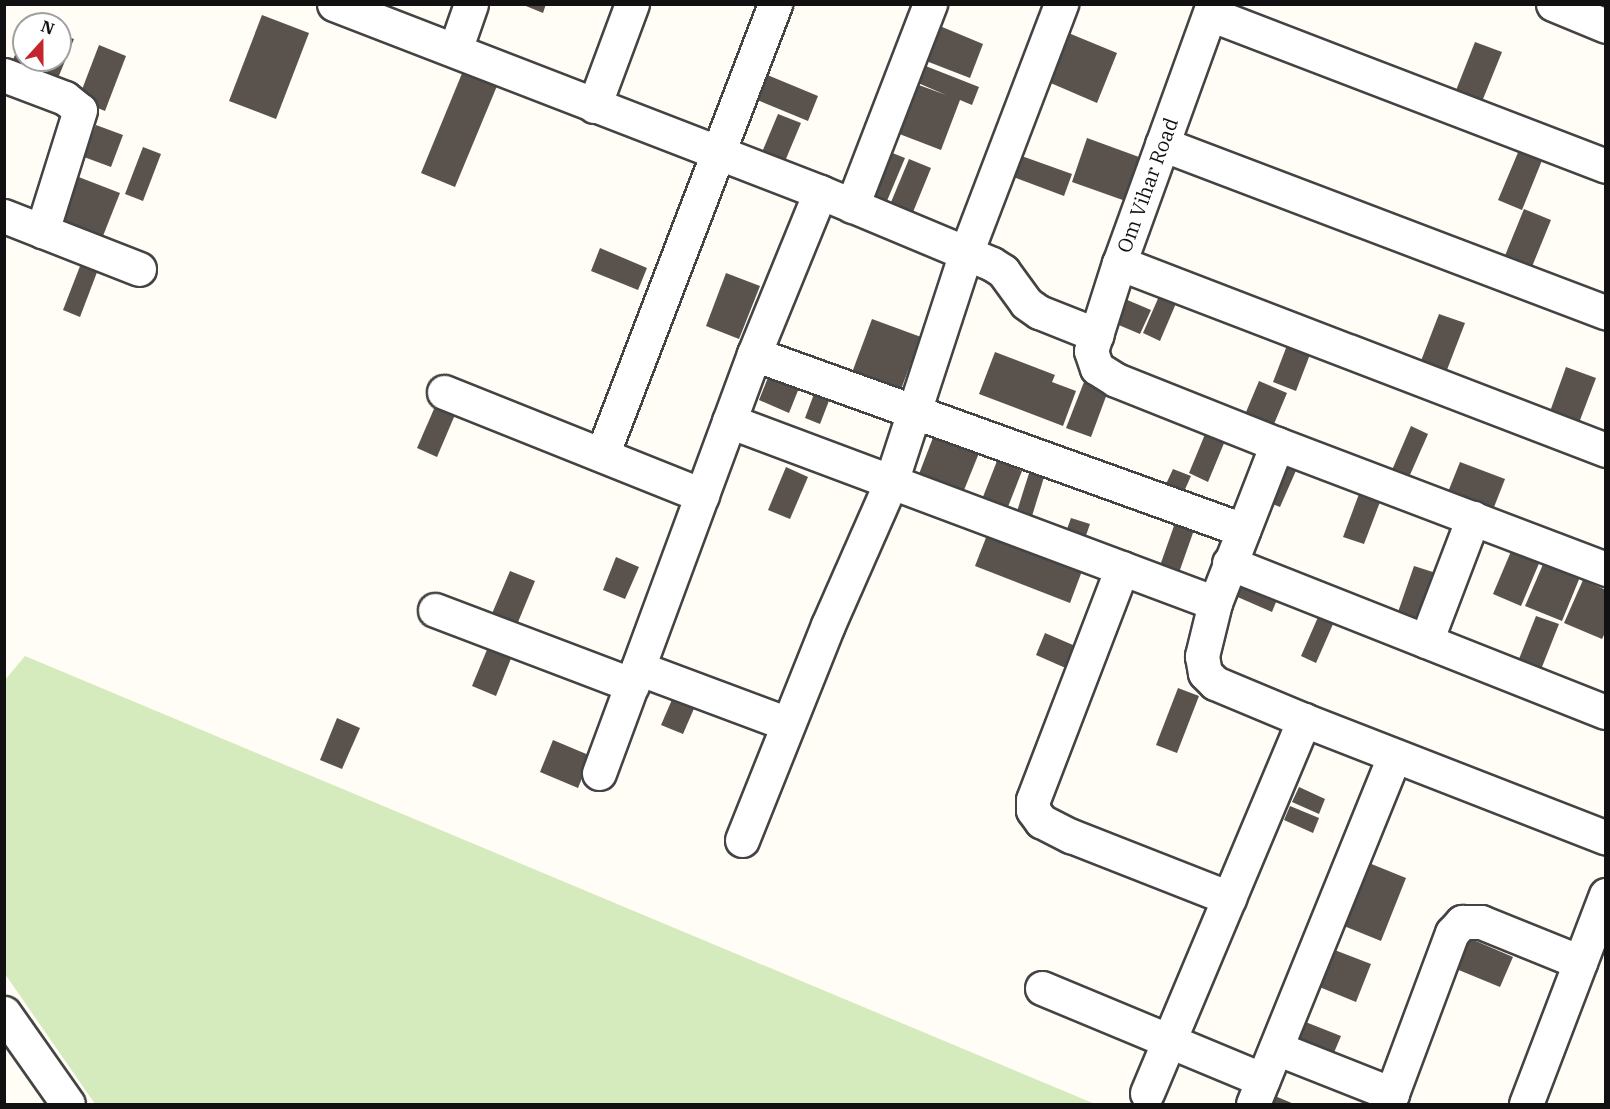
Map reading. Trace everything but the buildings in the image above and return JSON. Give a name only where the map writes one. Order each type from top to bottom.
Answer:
[{"type":"street","points":[[334,4],[718,155],[820,192],[966,253],[1003,271],[1026,303],[1040,312],[1097,335]]},
{"type":"street","points":[[455,50],[471,4]]},
{"type":"street","points":[[594,106],[632,4]]},
{"type":"street","points":[[602,455],[775,4]]},
{"type":"street","points":[[852,206],[930,4]]},
{"type":"street","points":[[1553,4],[1605,26]]},
{"type":"street","points":[[742,840],[828,625],[891,482],[966,253],[1051,7]]},
{"type":"street","points":[[1211,9],[1605,166]]},
{"type":"street","name":"Om Vihar Road","points":[[1211,9],[1119,263],[1091,351],[1097,368],[1116,380],[1277,444]]},
{"type":"street","points":[[4,75],[65,98],[80,110],[42,231]]},
{"type":"street","points":[[1162,144],[1605,313]]},
{"type":"street","points":[[599,772],[754,354],[820,192]]},
{"type":"street","points":[[4,216],[139,269]]},
{"type":"street","points":[[1119,263],[1605,450]]},
{"type":"street","points":[[754,354],[1243,530]]},
{"type":"street","points":[[444,392],[702,495]]},
{"type":"street","points":[[729,421],[1215,603]]},
{"type":"street","points":[[1605,569],[1277,444],[1229,563],[1215,603],[1202,656],[1204,673],[1215,683],[1605,838]]},
{"type":"street","points":[[1426,641],[1473,518]]},
{"type":"street","points":[[1229,563],[1605,712]]},
{"type":"street","points":[[1122,568],[1033,800],[1033,810],[1041,821],[1071,836],[1229,898]]},
{"type":"street","points":[[435,610],[635,677],[788,724]]},
{"type":"street","points":[[1147,1093],[1304,720]]},
{"type":"street","points":[[1042,988],[1169,1040],[1258,1092],[1394,756]]},
{"type":"street","points":[[1526,1104],[1605,895]]},
{"type":"street","points":[[1276,1048],[1390,1099],[1452,933],[1462,922],[1481,922],[1580,962]]},
{"type":"street","points":[[4,1013],[68,1104]]},
{"type":"green space","points":[[25,656],[1095,1104],[95,1104],[5,974],[5,680]]}]
